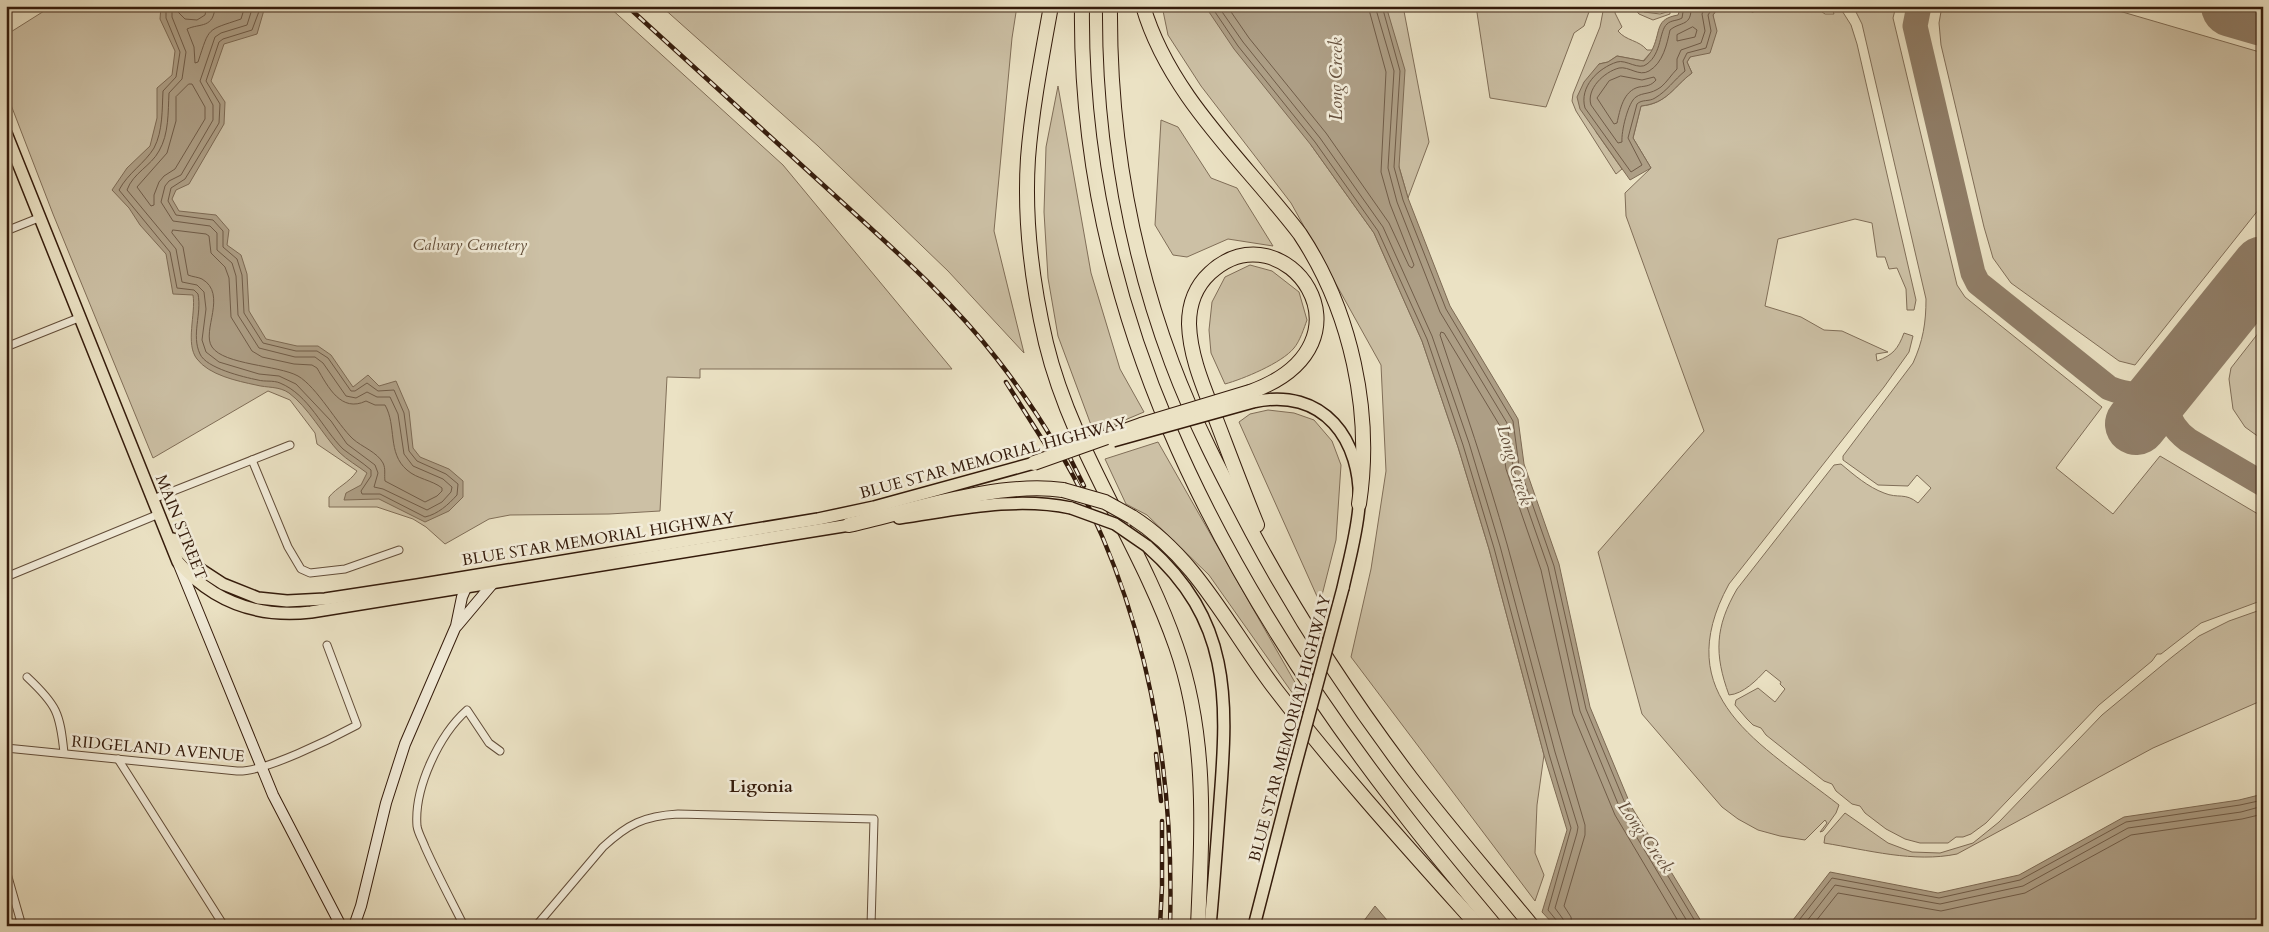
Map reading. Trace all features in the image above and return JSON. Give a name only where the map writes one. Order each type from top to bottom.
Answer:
[{"type":"highway","points":[[1051,6],[1028,158],[1028,220],[1035,285],[1046,343],[1066,408],[1090,464],[1160,606],[1176,645],[1185,678],[1196,725],[1202,784],[1198,926]]},
{"type":"highway","points":[[1082,6],[1082,64],[1088,134],[1105,234],[1132,334],[1173,437],[1228,550],[1280,639],[1335,722],[1385,790],[1496,926]]},
{"type":"highway","points":[[1110,6],[1113,102],[1120,169],[1134,236],[1152,303],[1173,365],[1199,427],[1229,489],[1278,579],[1330,664],[1384,742],[1435,810],[1532,926]]},
{"type":"highway","points":[[1143,6],[1158,46],[1178,82],[1198,110],[1300,234],[1312,251],[1330,288],[1346,336],[1360,402],[1362,474],[1359,504]]},
{"type":"highway","points":[[1034,463],[1141,425],[1252,397],[1297,365],[1312,342],[1317,318],[1312,292],[1297,272],[1282,262],[1256,255],[1230,260],[1207,276],[1192,302],[1190,334],[1195,360],[1206,394],[1278,579]]},
{"type":"highway","points":[[849,525],[1002,490],[1034,487],[1064,490],[1105,502],[1132,517],[1156,534],[1186,563],[1276,691],[1389,827],[1478,926]]},
{"type":"main road","name":"MAIN STREET","points":[[6,134],[261,767],[283,818],[341,926]]},
{"type":"main road","name":"BLUE STAR MEMORIAL HIGHWAY","points":[[1252,397],[1299,401],[1318,409],[1332,421],[1340,430],[1350,448],[1357,474],[1359,504],[1343,588],[1254,926]]},
{"type":"main road","name":"BLUE STAR MEMORIAL HIGHWAY","points":[[161,519],[180,548],[200,569],[233,589],[265,599],[287,601],[325,599],[818,518],[874,507],[1034,463]]},
{"type":"main road","name":"BLUE STAR MEMORIAL HIGHWAY","points":[[178,562],[198,582],[215,594],[246,607],[277,614],[311,612],[849,525],[992,504],[1025,502],[1071,508],[1115,524],[1147,546],[1168,565],[1189,590],[1210,631],[1220,667],[1224,719],[1210,926]]},
{"type":"main road","points":[[354,926],[361,906],[386,803],[404,744],[456,626],[471,575]]},
{"type":"main road","points":[[456,626],[494,582]]},
{"type":"street","points":[[6,231],[41,217]]},
{"type":"street","points":[[6,347],[81,317]]},
{"type":"street","points":[[153,499],[290,445]]},
{"type":"street","points":[[252,460],[288,547],[301,569],[310,573],[345,569],[398,550]]},
{"type":"street","points":[[6,576],[161,519]]},
{"type":"street","name":"RIDGELAND AVENUE","points":[[6,748],[244,771],[261,767],[327,741],[358,725],[327,645]]},
{"type":"street","points":[[28,677],[56,709],[61,726],[64,753]]},
{"type":"street","points":[[464,926],[443,886],[417,827],[420,801],[424,783],[443,739],[452,725],[467,710],[489,743],[500,751]]},
{"type":"street","points":[[118,759],[224,926]]},
{"type":"street","points":[[536,926],[603,847],[627,827],[649,817],[678,814],[874,818],[871,926]]},
{"type":"street","points":[[6,870],[22,926]]},
{"type":"green space","name":"Calvary Cemetery","points":[[52,6],[608,6],[783,165],[952,369],[700,369],[700,378],[667,377],[660,511],[609,514],[510,515],[489,519],[445,544],[426,527],[413,519],[377,507],[329,507],[329,497],[357,471],[317,444],[315,433],[290,400],[268,391],[153,458],[53,214],[6,92],[6,35]]},
{"type":"green space","points":[[661,6],[1017,6],[1012,38],[994,231],[1024,353],[948,271],[818,146]]},
{"type":"green space","points":[[1162,6],[1331,6],[1311,145],[1374,233],[1422,341],[1458,447],[1489,549],[1544,755],[1537,805],[1535,853],[1544,875],[1535,901],[1351,657],[1371,569],[1386,471],[1381,365],[1291,203],[1201,86],[1168,35]]},
{"type":"green space","points":[[1353,6],[1403,6],[1429,142],[1408,198]]},
{"type":"green space","points":[[1476,6],[1591,6],[1584,26],[1574,33],[1546,107],[1490,98]]},
{"type":"green space","points":[[1604,6],[1616,6],[1615,13],[1622,27],[1618,31],[1621,34],[1647,50],[1653,50],[1643,61],[1617,56],[1608,62],[1599,64],[1596,132],[1622,169],[1616,174],[1576,111],[1572,101],[1573,94],[1600,27]]},
{"type":"green space","points":[[1632,6],[1644,6],[1644,12],[1660,14],[1670,11],[1670,14],[1653,20],[1639,14]]},
{"type":"green space","points":[[1762,6],[1819,6],[1818,9],[1825,14],[1834,14],[1831,6],[1839,6],[1851,25],[1916,300],[1914,310],[1907,310],[1906,289],[1897,268],[1889,269],[1885,257],[1877,257],[1872,223],[1855,219],[1778,239],[1765,306],[1801,317],[1824,330],[1842,331],[1888,352],[1876,354],[1877,361],[1894,351],[1904,333],[1913,336],[1909,352],[1884,387],[1729,584],[1713,623],[1709,658],[1716,688],[1732,714],[1754,738],[1780,761],[1839,805],[1836,813],[1823,831],[1820,832],[1827,823],[1825,820],[1805,840],[1758,830],[1722,807],[1642,714],[1598,552],[1704,431],[1626,216],[1625,193],[1651,168],[1633,138],[1641,106],[1650,105],[1664,98],[1692,73],[1687,62],[1714,22],[1713,15],[1718,8],[1733,7],[1753,12]]},
{"type":"green space","points":[[1853,6],[1896,6],[1893,18],[1957,285],[1965,297],[2102,407],[2056,468],[2113,514],[2160,456],[2263,517],[2263,600],[2201,623],[2161,654],[2157,654],[2152,661],[2099,705],[1986,823],[1971,834],[1956,837],[1948,843],[1920,843],[1905,839],[1886,829],[1865,813],[1860,806],[1852,804],[1836,791],[1832,784],[1824,781],[1766,735],[1761,728],[1753,725],[1735,705],[1736,700],[1758,688],[1775,702],[1785,689],[1780,684],[1781,682],[1766,670],[1744,689],[1729,695],[1719,653],[1719,641],[1724,616],[1737,589],[1834,465],[1841,464],[1861,480],[1889,495],[1909,498],[1918,503],[1931,488],[1917,475],[1908,486],[1878,485],[1843,460],[1843,456],[1913,363],[1922,339],[1926,308],[1926,299],[1862,24]]},
{"type":"green space","points":[[1942,6],[2102,6],[2263,53],[2263,204],[2135,365],[2119,361],[2011,283],[1993,258],[1941,45],[1939,23]]},
{"type":"green space","points":[[1058,86],[1091,273],[1120,369],[1144,412],[1094,433],[1058,336],[1048,278],[1044,212],[1046,147]]},
{"type":"green space","points":[[1161,120],[1178,127],[1211,178],[1237,188],[1273,246],[1228,239],[1187,257],[1173,255],[1155,225]]},
{"type":"green space","points":[[1250,265],[1272,271],[1299,292],[1307,320],[1298,342],[1288,354],[1262,370],[1225,384],[1211,353],[1209,330],[1212,302],[1225,277]]},
{"type":"green space","points":[[2263,327],[2263,440],[2245,427],[2233,409],[2229,379],[2231,368]]},
{"type":"green space","points":[[1268,410],[1294,413],[1314,420],[1332,441],[1341,465],[1336,540],[1320,603],[1239,422],[1250,414]]},
{"type":"green space","points":[[1158,442],[1301,693],[1298,701],[1209,575],[1147,515],[1126,504],[1105,459]]},
{"type":"green space","points":[[2263,609],[2263,700],[2153,748],[1957,854],[1924,857],[1908,856],[1824,843],[1825,836],[1845,813],[1888,843],[1912,852],[1940,853],[1973,843],[1999,822],[2102,715],[2172,657],[2199,636],[2229,621]]},
{"type":"water","points":[[161,6],[183,6],[183,8],[194,9],[200,6],[272,6],[264,10],[257,34],[224,44],[211,81],[225,102],[224,124],[189,184],[176,190],[172,199],[179,211],[216,215],[229,230],[227,245],[241,255],[247,274],[249,311],[266,339],[297,346],[318,346],[331,355],[353,387],[368,375],[379,386],[396,381],[409,411],[413,448],[420,457],[449,469],[463,481],[463,497],[449,511],[425,522],[379,499],[344,500],[346,493],[361,485],[367,473],[339,452],[296,399],[281,389],[260,386],[216,373],[202,365],[197,359],[191,337],[193,295],[173,294],[166,254],[112,190],[127,168],[150,146],[157,118],[157,88],[172,75],[175,51],[160,19]]},
{"type":"water","name":"Long Creek","points":[[1205,6],[1386,6],[1405,70],[1399,167],[1408,198],[1450,306],[1518,419],[1524,464],[1559,564],[1590,707],[1631,806],[1701,921],[1793,920],[1830,872],[1938,893],[2019,875],[2124,817],[2239,800],[2263,794],[2263,926],[1555,926],[1542,912],[1567,830],[1544,755],[1489,549],[1458,447],[1422,341],[1374,233],[1311,145],[1234,49]]},
{"type":"water","points":[[1678,6],[1762,6],[1753,12],[1733,7],[1718,8],[1713,15],[1717,31],[1710,53],[1690,57],[1687,62],[1692,73],[1670,94],[1658,102],[1641,106],[1633,138],[1651,168],[1630,180],[1580,109],[1577,97],[1584,82],[1599,64],[1608,62],[1617,56],[1644,61],[1652,50],[1662,22],[1678,15],[1680,9]]},
{"type":"water","points":[[1375,906],[1392,926],[1360,926]]},
{"type":"taxiway","points":[[1919,6],[1915,26],[1973,273],[1978,283],[2109,388],[2129,394],[2145,393],[2177,375]]},
{"type":"taxiway","points":[[2177,375],[2169,393],[2168,410],[2170,418],[2180,433],[2188,440],[2263,484]]},
{"type":"runway","points":[[2232,6],[2263,15]]},
{"type":"runway","points":[[2136,424],[2263,267]]},
{"type":"railway","points":[[627,6],[875,232],[938,292],[997,359],[1042,422],[1080,488],[1110,556],[1134,626],[1152,699],[1164,773],[1170,848],[1170,926]]},
{"type":"railway","points":[[1006,382],[1054,458]]},
{"type":"railway","points":[[1068,454],[1084,486]]},
{"type":"railway","points":[[1156,754],[1161,801]]},
{"type":"railway","points":[[1160,926],[1162,821]]},
{"type":"district","name":"Ligonia","points":[[761,786]]}]
